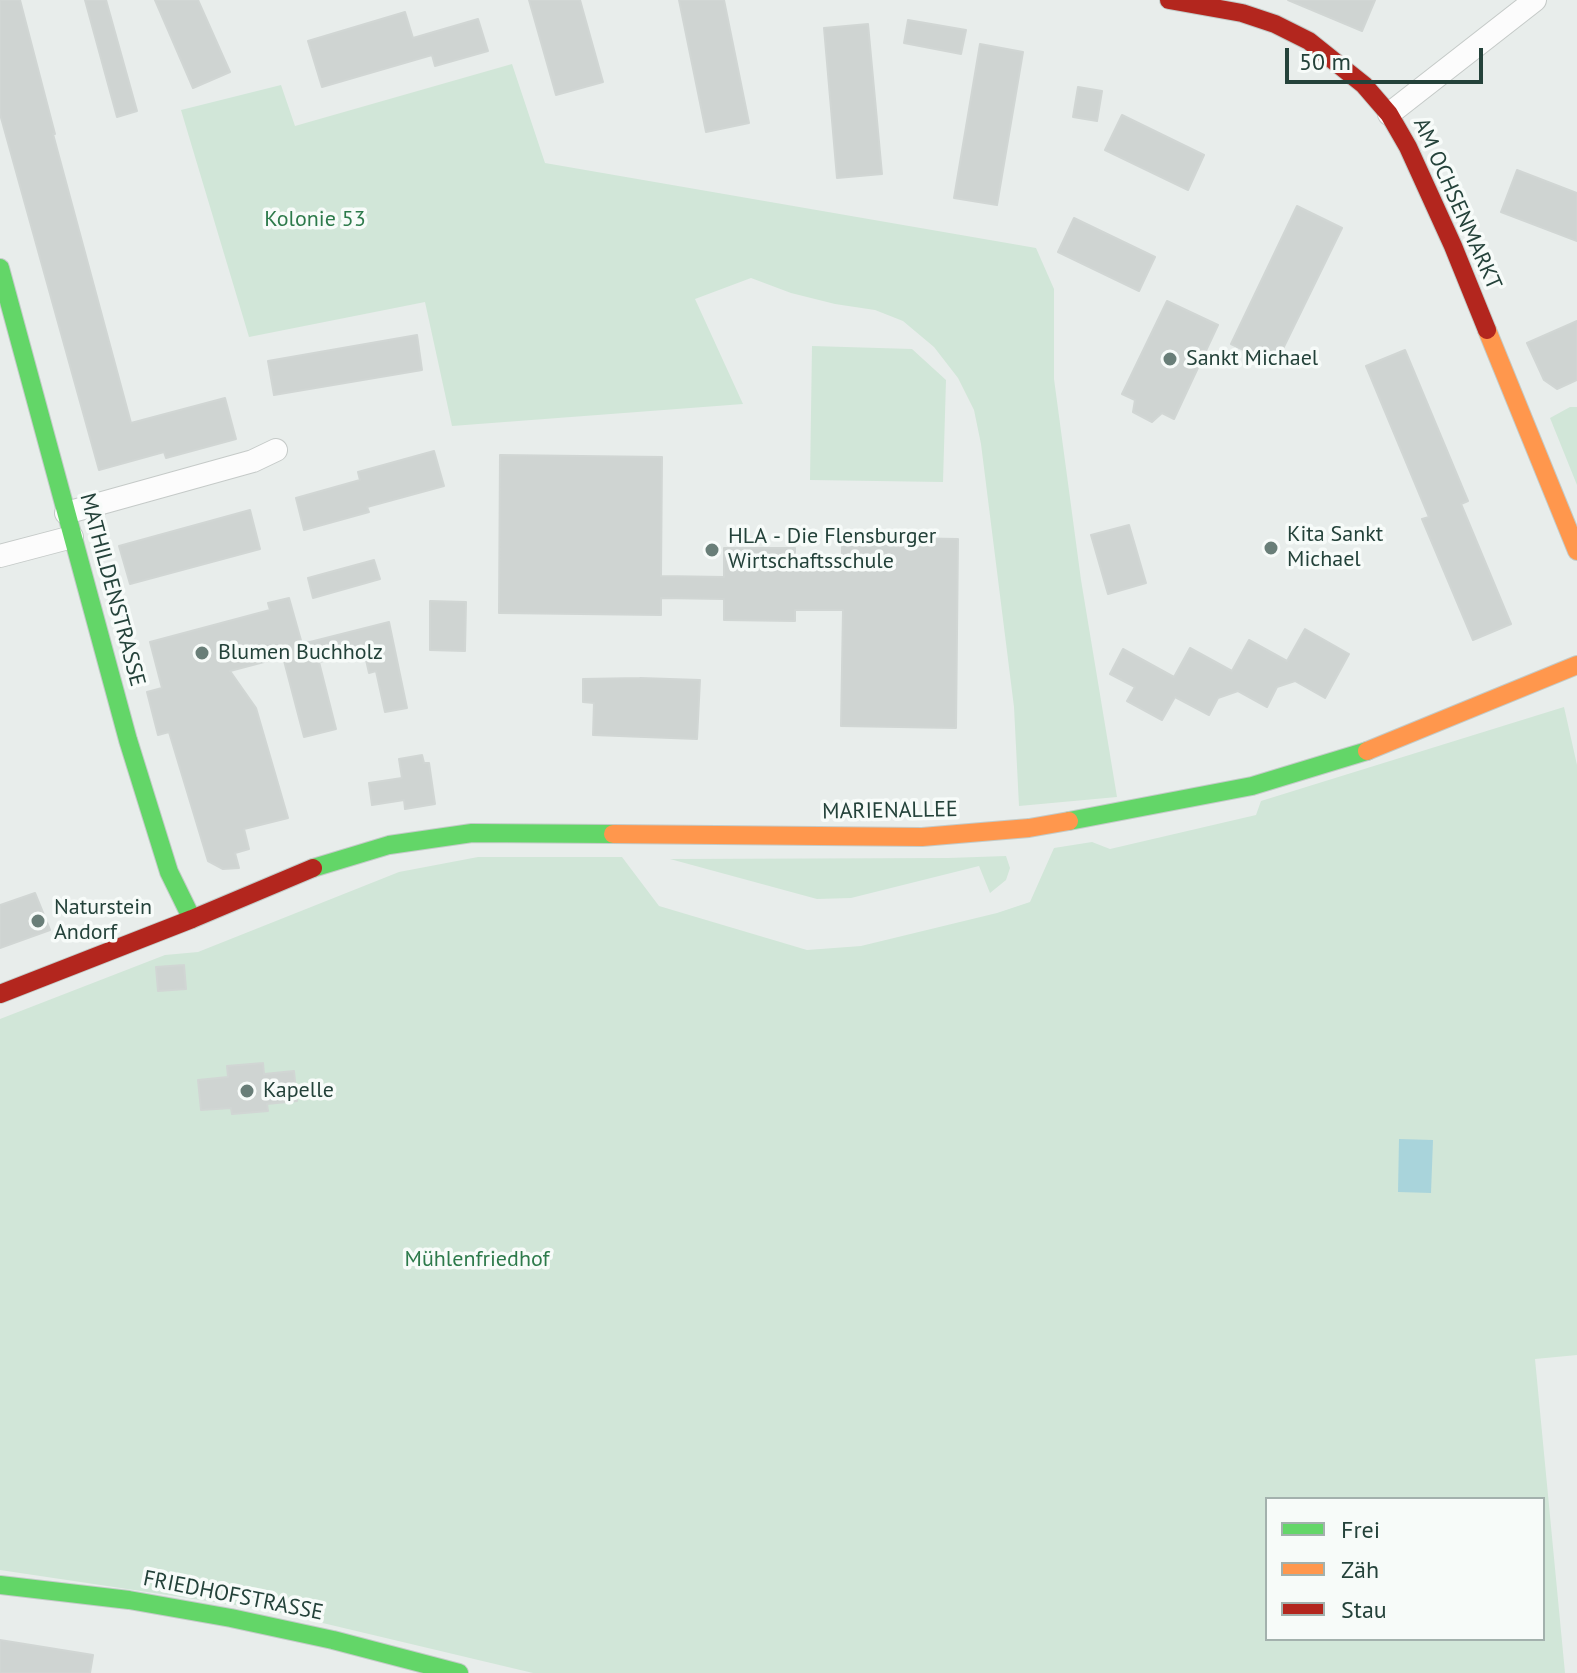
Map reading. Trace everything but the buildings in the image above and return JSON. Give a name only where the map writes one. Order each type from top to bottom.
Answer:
[{"type":"street","name":"AM OCHSENMARKT","points":[[1169,0],[1242,13],[1298,35],[1337,61],[1364,85],[1389,114],[1408,147],[1453,246],[1577,551]]},
{"type":"street","points":[[1389,114],[1535,0]]},
{"type":"street","name":"MATHILDENSTRASSE","points":[[0,268],[128,740],[169,872],[192,919]]},
{"type":"street","points":[[66,513],[253,461],[276,450]]},
{"type":"street","points":[[0,556],[72,537]]},
{"type":"street","name":"MARIENALLEE","points":[[0,994],[323,864],[389,845],[472,833],[922,837],[1029,828],[1252,786],[1356,755],[1577,665]]},
{"type":"street","name":"FRIEDHOFSTRASSE","points":[[0,1585],[129,1600],[231,1618],[333,1640],[455,1673]]},
{"type":"green space","name":"Kolonie 53","points":[[512,64],[545,163],[1036,248],[1054,289],[1054,379],[1081,580],[1117,797],[1019,806],[1014,707],[974,410],[958,378],[934,347],[903,321],[875,310],[791,293],[751,278],[695,299],[743,404],[452,426],[425,302],[249,337],[181,110],[281,85],[295,126]]},
{"type":"green space","points":[[812,346],[912,349],[946,380],[943,482],[810,480]]},
{"type":"green space","points":[[1570,407],[1577,407],[1577,485],[1550,418]]},
{"type":"green space","name":"Mühlenfriedhof","points":[[1564,707],[1577,765],[1577,1355],[1535,1359],[1565,1673],[533,1673],[268,1610],[0,1570],[0,1019],[165,955],[198,952],[399,872],[478,857],[622,857],[659,906],[807,950],[861,946],[1030,902],[1054,848],[1092,842],[1110,849],[1256,815],[1261,801]]},
{"type":"green space","points":[[1006,856],[1010,868],[1006,880],[990,893],[979,866],[851,898],[817,899],[670,859],[948,858]]},
{"type":"water","points":[[1399,1139],[1433,1140],[1431,1193],[1398,1192]]},
{"type":"traffic: fast","points":[[0,268],[128,740],[169,872],[192,919]]},
{"type":"traffic: fast","points":[[1069,821],[1252,786],[1367,751]]},
{"type":"traffic: fast","points":[[313,868],[389,845],[472,833],[613,834]]},
{"type":"traffic: fast","points":[[0,1585],[129,1600],[231,1618],[333,1640],[459,1673]]},
{"type":"traffic: slow","points":[[1487,330],[1577,551]]},
{"type":"traffic: slow","points":[[1367,751],[1577,665]]},
{"type":"traffic: slow","points":[[613,834],[922,837],[1029,828],[1069,821]]},
{"type":"traffic: jam","points":[[1169,0],[1242,13],[1275,24],[1309,41],[1364,85],[1389,114],[1408,147],[1487,330]]},
{"type":"traffic: jam","points":[[0,994],[313,868]]},
{"type":"place","name":"Sankt Michael","points":[[1170,359]]},
{"type":"place","name":"Kita Sankt Michael","points":[[1271,548]]},
{"type":"place","name":"HLA - Die Flensburger Wirtschaftsschule","points":[[712,550]]},
{"type":"place","name":"Blumen Buchholz","points":[[202,653]]},
{"type":"place","name":"Naturstein Andorf","points":[[38,921]]},
{"type":"place","name":"Kapelle","points":[[247,1091]]}]
